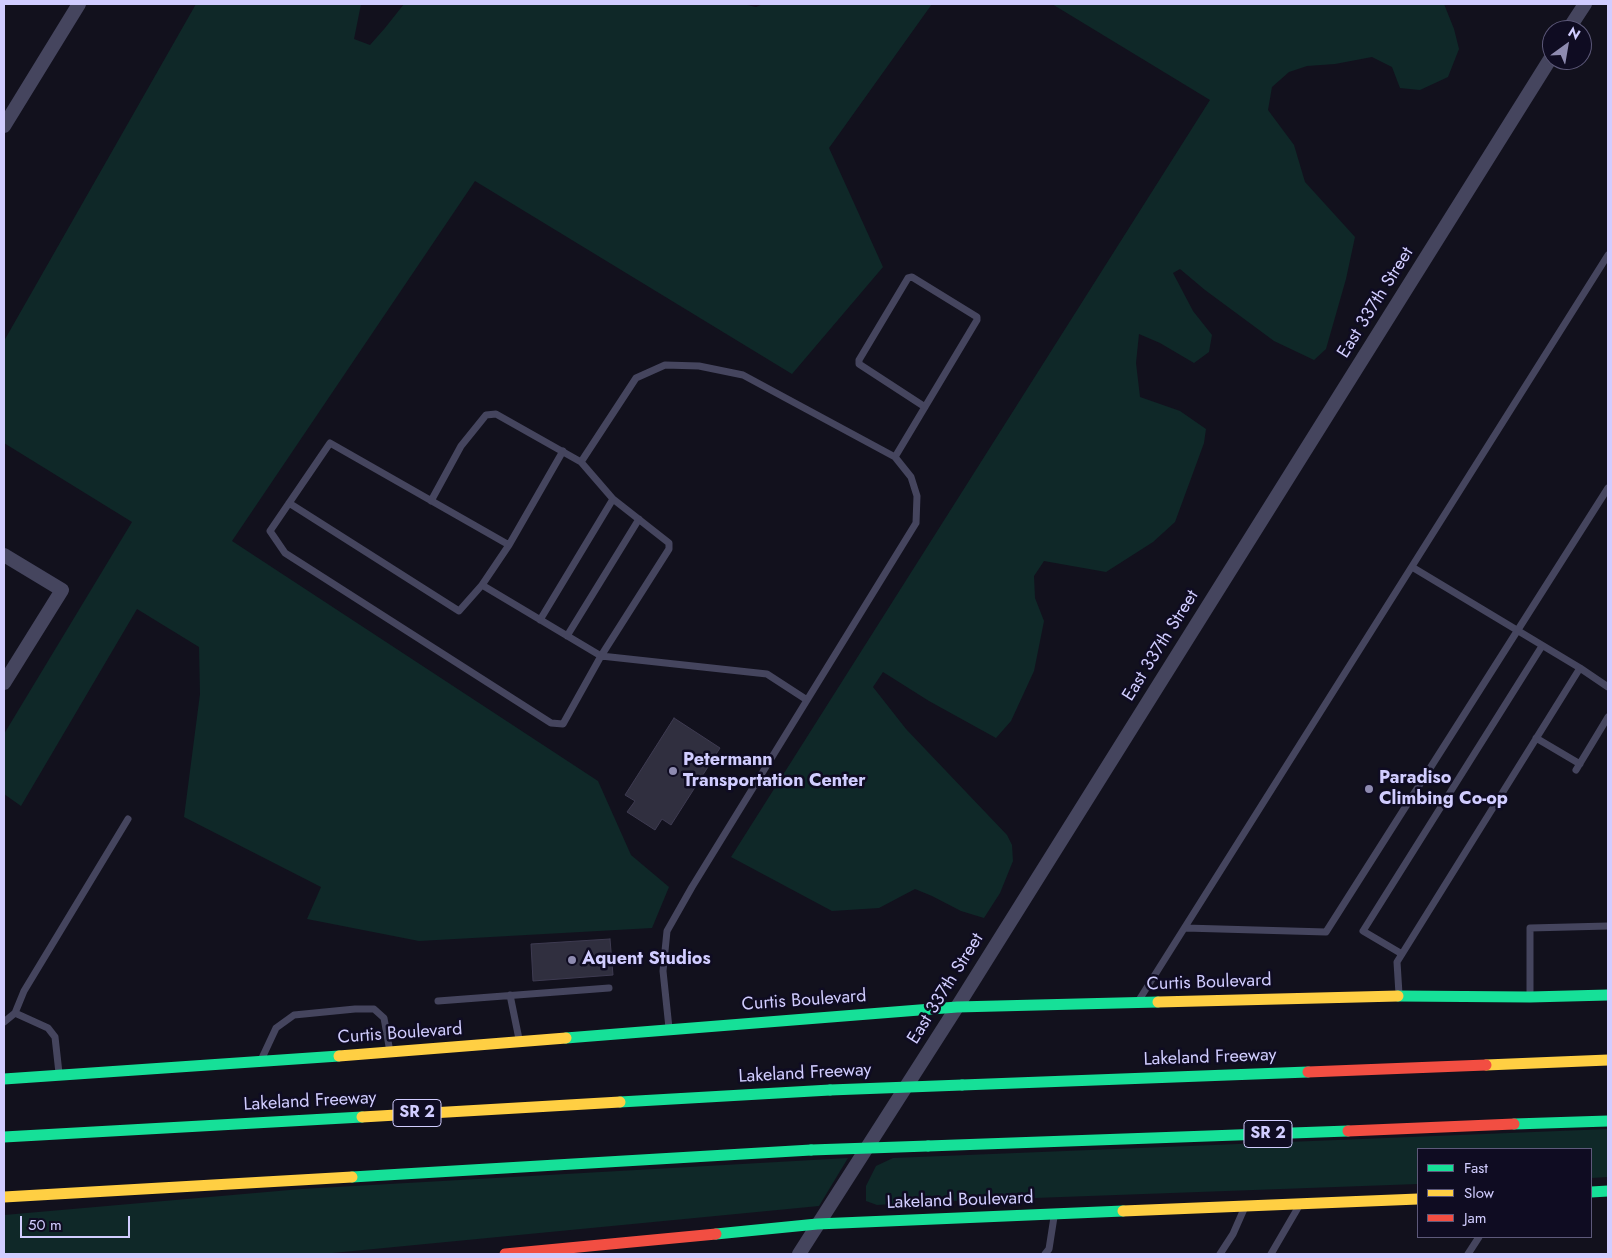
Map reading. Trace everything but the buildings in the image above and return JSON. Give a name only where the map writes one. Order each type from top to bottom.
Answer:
[{"type":"main road","name":"Curtis Boulevard","points":[[4,1079],[390,1053],[957,1007],[1399,996],[1530,997],[1608,995]]},
{"type":"main road","name":"Lakeland Freeway","points":[[4,1137],[830,1090],[1608,1060]]},
{"type":"main road","name":"SR 2","points":[[4,1197],[811,1150],[1608,1122]]},
{"type":"main road","points":[[1592,1192],[1608,1191]]},
{"type":"main road","name":"Lakeland Boulevard","points":[[505,1254],[817,1224],[1417,1199]]},
{"type":"street","points":[[4,126],[79,4]]},
{"type":"street","points":[[1575,20],[1585,4]]},
{"type":"street","name":"East 337th Street","points":[[798,1254],[957,1007],[1543,70]]},
{"type":"street","points":[[4,555],[62,590],[4,683]]},
{"type":"lane","points":[[1138,1002],[1608,255]]},
{"type":"lane","points":[[895,457],[925,407],[977,320],[978,316],[912,277],[908,278],[859,360],[859,364],[925,407]]},
{"type":"lane","points":[[581,462],[636,378],[665,365],[698,366],[743,375],[895,457],[911,477],[917,496],[916,523],[692,887],[667,931],[663,971],[669,1029]]},
{"type":"lane","points":[[431,501],[461,446],[486,415],[496,414],[581,462],[613,499],[669,543],[669,549],[601,656],[563,724],[551,722],[285,553],[270,531],[330,443],[431,501],[509,545]]},
{"type":"lane","points":[[290,503],[459,611],[482,585],[509,545],[563,452]]},
{"type":"lane","points":[[1185,928],[1326,932],[1608,488]]},
{"type":"lane","points":[[540,620],[613,499]]},
{"type":"lane","points":[[567,636],[639,519]]},
{"type":"lane","points":[[1412,567],[1608,686]]},
{"type":"lane","points":[[482,585],[601,656],[767,674],[807,700]]},
{"type":"lane","points":[[1402,954],[1363,931],[1542,646]]},
{"type":"lane","points":[[1399,996],[1397,962],[1580,668]]},
{"type":"lane","points":[[1536,738],[1578,767],[1608,717]]},
{"type":"lane","points":[[4,1022],[15,1013],[24,991],[128,820]]},
{"type":"lane","points":[[1530,997],[1530,928],[1608,926]]},
{"type":"lane","points":[[438,1000],[609,988]]},
{"type":"lane","points":[[510,995],[519,1042]]},
{"type":"lane","points":[[261,1061],[276,1028],[294,1014],[355,1009],[374,1009],[384,1018],[390,1053]]},
{"type":"lane","points":[[15,1013],[48,1028],[56,1037],[60,1075]]},
{"type":"lane","points":[[1271,1254],[1300,1204]]},
{"type":"lane","points":[[1220,1254],[1233,1234],[1245,1206]]},
{"type":"lane","points":[[1045,1254],[1049,1249],[1055,1214]]},
{"type":"lane","points":[[1468,1254],[1478,1238]]},
{"type":"green space","points":[[196,4],[361,4],[354,39],[370,45],[404,4],[743,4],[756,7],[763,4],[932,4],[829,148],[883,267],[792,374],[475,181],[232,541],[598,781],[631,855],[669,887],[652,928],[419,941],[307,919],[321,887],[184,817],[200,694],[199,647],[137,609],[21,806],[4,794],[4,734],[132,522],[4,443],[4,341]]},
{"type":"green space","points":[[1052,4],[1444,4],[1454,29],[1459,49],[1448,77],[1420,90],[1400,88],[1392,67],[1372,57],[1335,64],[1307,66],[1289,72],[1272,87],[1268,110],[1294,145],[1305,182],[1355,237],[1346,279],[1326,349],[1314,360],[1274,341],[1180,269],[1173,273],[1193,311],[1212,335],[1209,352],[1194,363],[1160,343],[1139,334],[1136,363],[1140,397],[1180,411],[1206,429],[1204,443],[1175,522],[1153,542],[1106,572],[1044,561],[1034,576],[1035,598],[1044,621],[1034,671],[1011,721],[996,738],[929,701],[883,672],[873,687],[906,729],[1007,835],[1012,845],[1013,861],[1000,893],[984,918],[961,911],[915,889],[879,908],[832,911],[731,857],[1210,100]]},
{"type":"green space","points":[[1608,1129],[1608,1177],[1592,1178],[1592,1148],[1417,1148],[1417,1184],[877,1205],[866,1201],[866,1186],[876,1166],[893,1158]]},
{"type":"green space","points":[[848,1158],[819,1206],[322,1254],[4,1254],[4,1215],[301,1189]]},
{"type":"traffic: fast","points":[[1398,996],[1530,997],[1608,995]]},
{"type":"traffic: fast","points":[[566,1038],[957,1007],[1158,1002]]},
{"type":"traffic: fast","points":[[4,1079],[339,1056]]},
{"type":"traffic: fast","points":[[962,1085],[1308,1072]]},
{"type":"traffic: fast","points":[[830,1090],[962,1085]]},
{"type":"traffic: fast","points":[[620,1102],[830,1090]]},
{"type":"traffic: fast","points":[[4,1137],[362,1117]]},
{"type":"traffic: fast","points":[[1514,1124],[1608,1121]]},
{"type":"traffic: fast","points":[[928,1146],[1348,1131]]},
{"type":"traffic: fast","points":[[811,1150],[928,1146]]},
{"type":"traffic: fast","points":[[352,1177],[811,1150]]},
{"type":"traffic: fast","points":[[1592,1192],[1608,1191]]},
{"type":"traffic: fast","points":[[716,1234],[817,1224],[1123,1211]]},
{"type":"traffic: slow","points":[[1158,1002],[1398,996]]},
{"type":"traffic: slow","points":[[339,1056],[566,1038]]},
{"type":"traffic: slow","points":[[1486,1065],[1608,1060]]},
{"type":"traffic: slow","points":[[362,1117],[620,1102]]},
{"type":"traffic: slow","points":[[4,1197],[352,1177]]},
{"type":"traffic: slow","points":[[1123,1211],[1417,1199]]},
{"type":"traffic: jam","points":[[1308,1072],[1486,1065]]},
{"type":"traffic: jam","points":[[1348,1131],[1514,1124]]},
{"type":"traffic: jam","points":[[505,1254],[716,1234]]},
{"type":"place","name":"Petermann Transportation Center","points":[[673,771]]},
{"type":"place","name":"Paradiso Climbing Co-op","points":[[1369,789]]},
{"type":"place","name":"Aquent Studios","points":[[572,960]]}]
